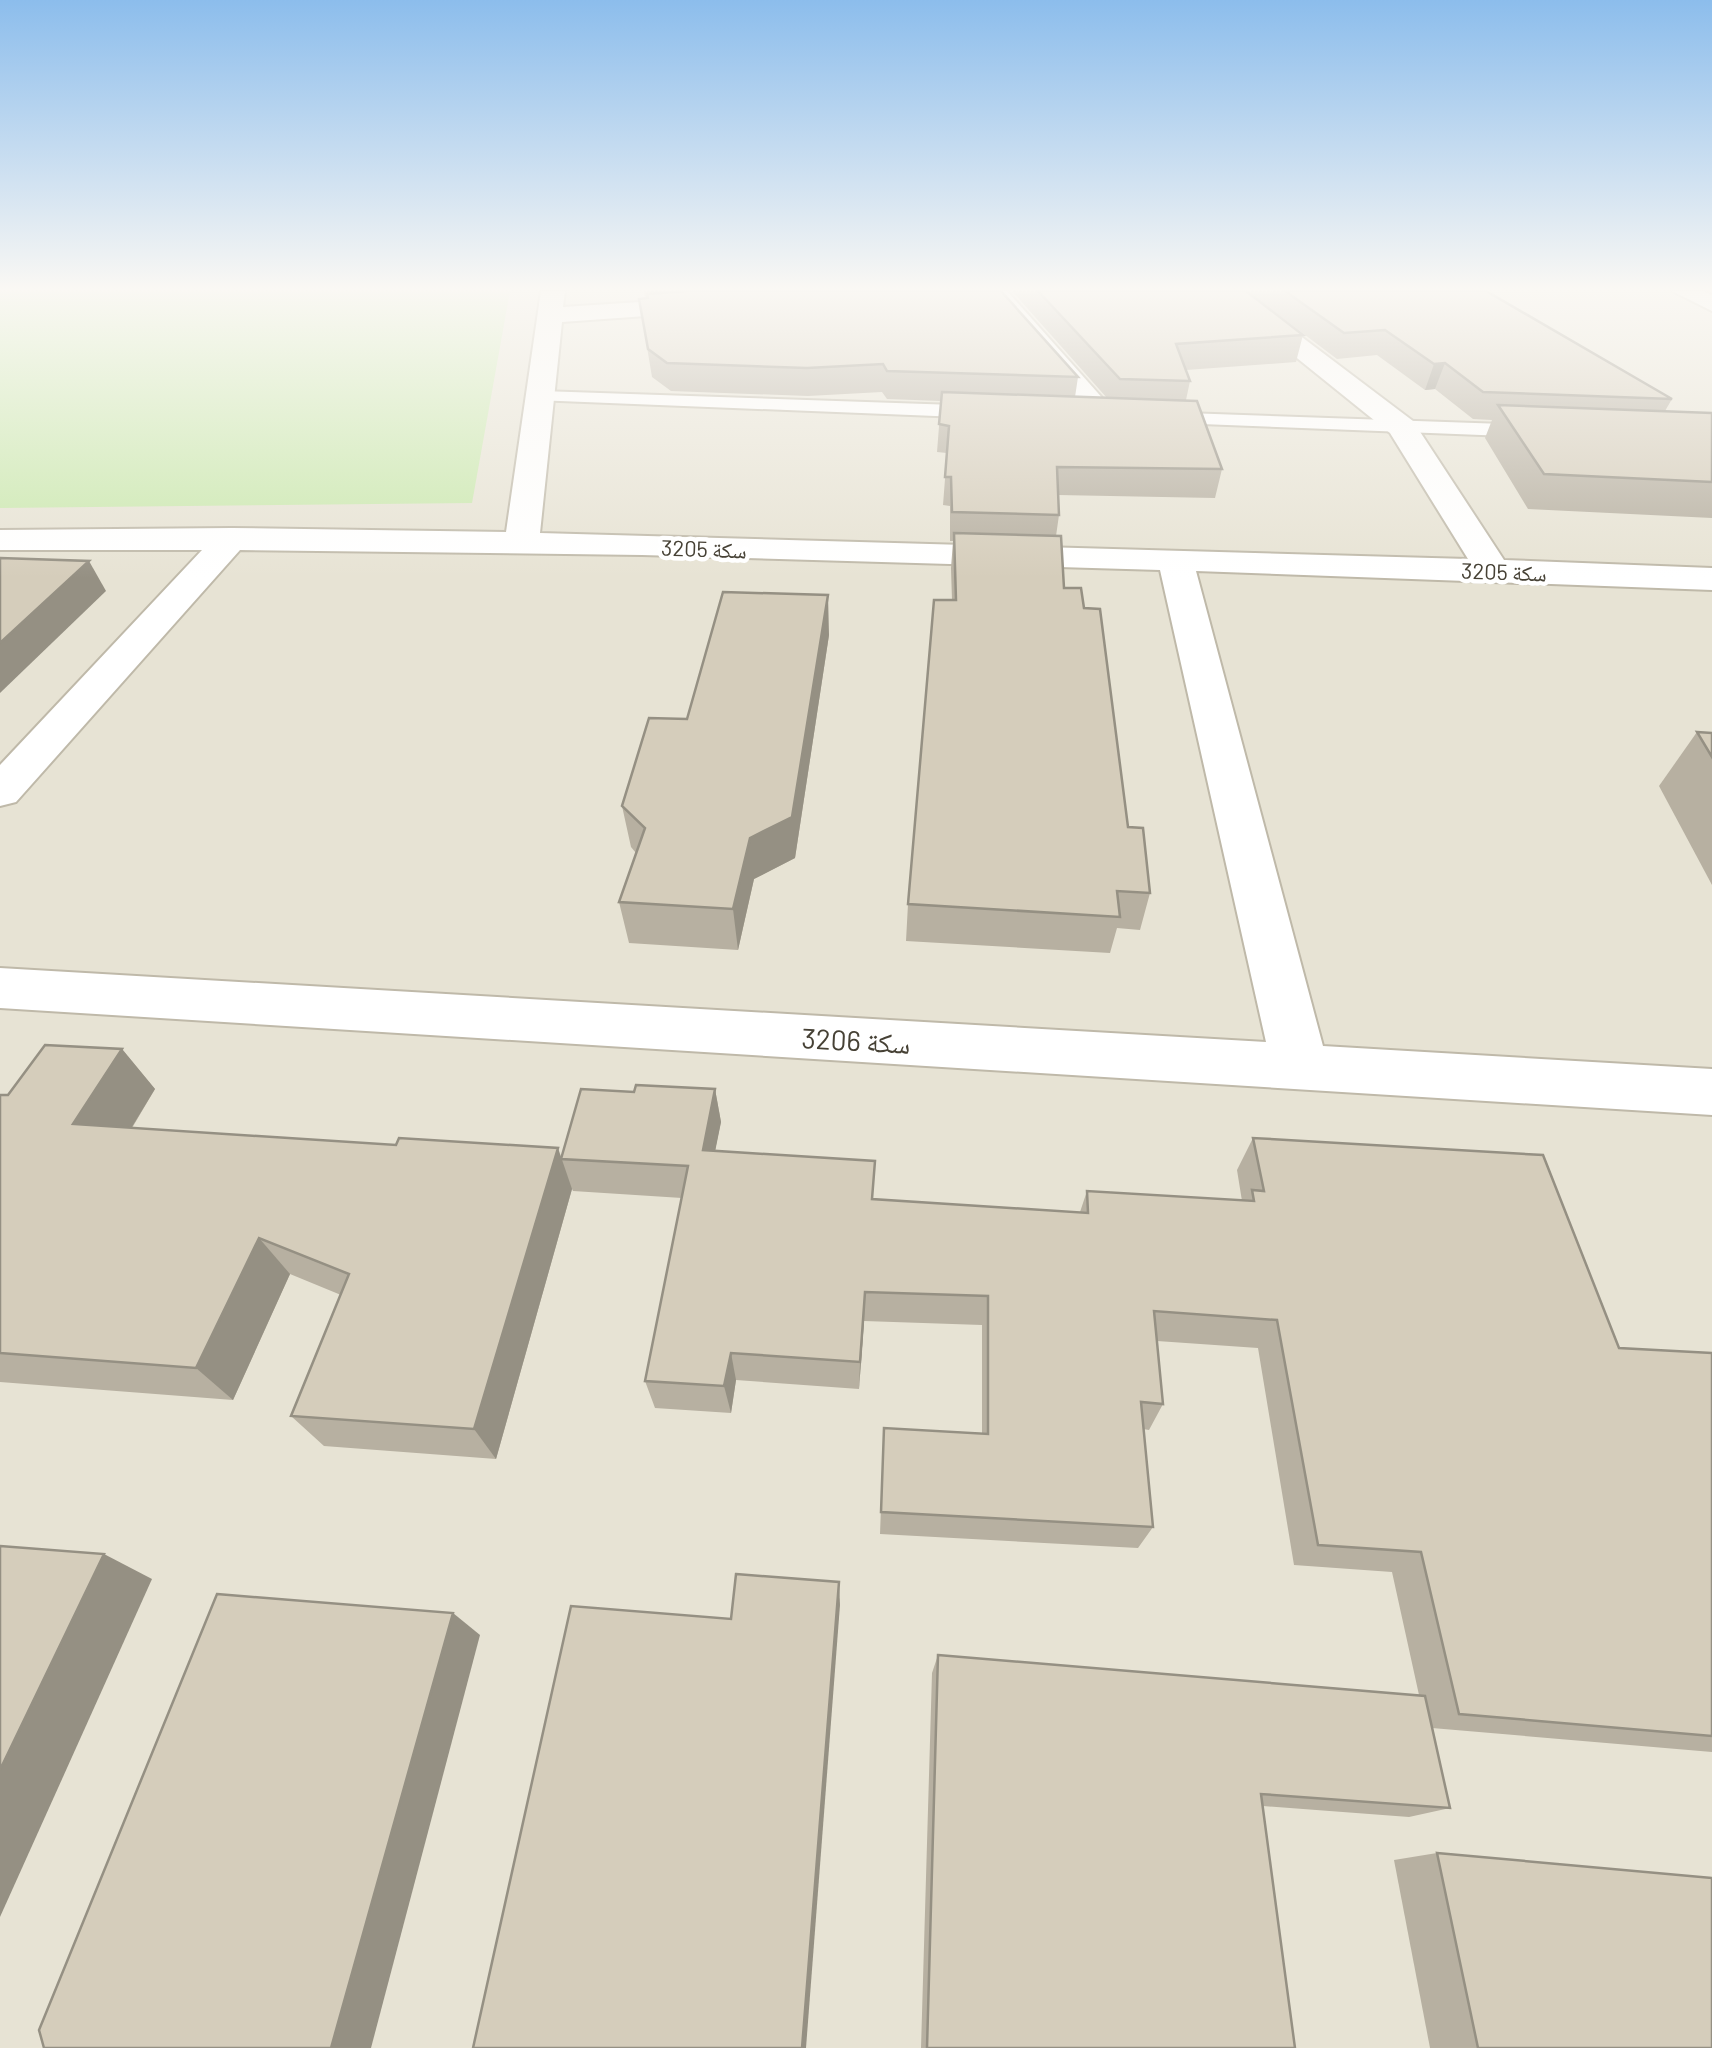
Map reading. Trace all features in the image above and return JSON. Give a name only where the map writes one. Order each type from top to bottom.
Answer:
[{"type":"street","points":[[522,543],[542,387]]},
{"type":"street","points":[[1085,387],[1113,416]]},
{"type":"street","points":[[1351,387],[1402,426],[1492,570]]},
{"type":"street","points":[[0,792],[232,538]]},
{"type":"street","name":"سكة 3205","points":[[0,540],[232,538],[522,543],[1712,579]]},
{"type":"street","points":[[1176,562],[1300,1067]]},
{"type":"street","name":"سكة 3206","points":[[0,988],[1712,1092]]},
{"type":"lane","points":[[541,396],[1006,412]]},
{"type":"lane","points":[[1113,416],[1553,432]]},
{"type":"shaded area","points":[[0,387],[1712,387],[1712,2048],[0,2048]]},
{"type":"green space","points":[[0,387],[493,387],[472,503],[0,508]]},
{"type":"building","points":[[1476,387],[1651,387],[1672,399],[1483,392]]},
{"type":"building","points":[[942,392],[1197,401],[1222,469],[1057,467],[1059,515],[952,512],[951,477],[945,477],[949,426],[939,424]]},
{"type":"building","points":[[1498,405],[1712,413],[1712,482],[1544,474]]},
{"type":"building","points":[[954,533],[1061,536],[1064,588],[1081,588],[1084,608],[1100,609],[1128,827],[1143,828],[1150,893],[1117,891],[1120,917],[908,904],[934,600],[956,600]]},
{"type":"building","points":[[0,558],[89,561],[0,643]]},
{"type":"building","points":[[723,592],[828,595],[792,817],[750,838],[733,909],[619,902],[645,828],[622,806],[649,718],[687,719]]},
{"type":"building","points":[[1697,732],[1712,733],[1712,757]]},
{"type":"building","points":[[45,1045],[122,1049],[73,1124],[396,1145],[399,1138],[558,1148],[474,1429],[291,1416],[349,1274],[259,1238],[196,1368],[0,1353],[0,1095],[8,1095]]},
{"type":"building","points":[[636,1085],[715,1089],[703,1150],[875,1161],[872,1199],[1088,1213],[1087,1191],[1254,1201],[1252,1190],[1264,1191],[1253,1138],[1543,1155],[1619,1348],[1712,1353],[1712,1736],[1459,1714],[1421,1552],[1318,1545],[1277,1320],[1154,1311],[1163,1404],[1141,1402],[1153,1527],[881,1512],[884,1428],[988,1434],[988,1296],[865,1292],[860,1362],[731,1353],[724,1386],[645,1381],[688,1166],[561,1159],[581,1089],[634,1092]]},
{"type":"building","points":[[0,1546],[104,1554],[0,1770]]},
{"type":"building","points":[[736,1574],[839,1582],[802,2048],[473,2048],[571,1606],[731,1619]]},
{"type":"building","points":[[217,1594],[453,1613],[331,2048],[44,2048],[39,2030]]},
{"type":"building","points":[[938,1655],[1425,1696],[1450,1808],[1261,1794],[1295,2048],[927,2048]]},
{"type":"building","points":[[1437,1853],[1712,1878],[1712,2048],[1478,2048]]}]
